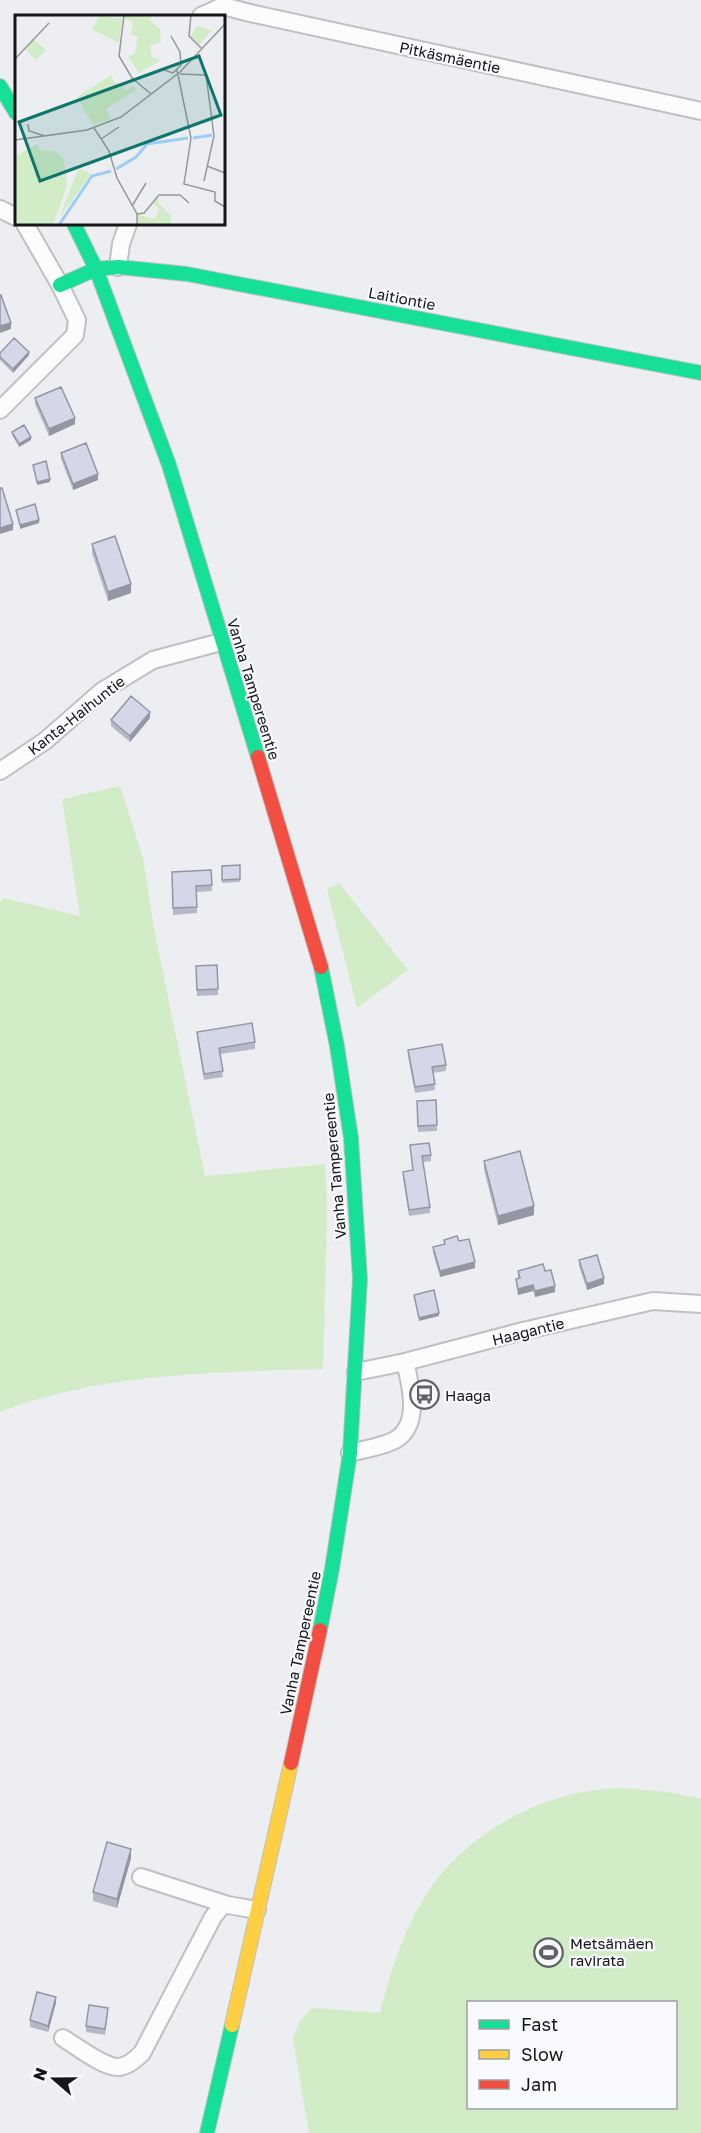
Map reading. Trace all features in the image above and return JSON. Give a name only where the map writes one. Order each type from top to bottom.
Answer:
[{"type":"main road","points":[[0,86],[15,111]]},
{"type":"main road","name":"Vanha Tampereentie","points":[[74,225],[96,269],[169,465],[315,948],[335,1037],[351,1138],[360,1279],[350,1453],[332,1569],[313,1663],[207,2133]]},
{"type":"main road","name":"Laitiontie","points":[[60,285],[96,269],[118,267],[187,274],[701,373]]},
{"type":"street","name":"Pitkäsmäentie","points":[[203,15],[223,6],[701,111]]},
{"type":"street","points":[[0,209],[15,216]]},
{"type":"street","points":[[0,410],[75,335],[77,320],[26,225]]},
{"type":"street","points":[[118,267],[121,244],[128,225]]},
{"type":"street","name":"Kanta-Haihuntie","points":[[0,771],[45,741],[102,691],[153,660],[221,642]]},
{"type":"street","name":"Haagantie","points":[[356,1372],[653,1301],[701,1304]]},
{"type":"street","points":[[350,1453],[389,1442],[403,1434],[410,1420],[412,1404],[411,1387],[405,1362]]},
{"type":"street","points":[[141,1878],[228,1905],[257,1910]]},
{"type":"street","points":[[63,2038],[105,2063],[118,2067],[133,2061],[142,2053],[213,1917],[222,1906],[228,1905]]},
{"type":"green space","points":[[120,786],[143,858],[155,934],[205,1176],[325,1164],[327,1215],[323,1369],[201,1374],[118,1382],[77,1389],[0,1412],[0,901],[4,898],[80,916],[62,799]]},
{"type":"green space","points":[[339,883],[408,970],[357,1008],[327,889]]},
{"type":"green space","name":"Metsämäen ravirata","points":[[625,1788],[668,1792],[701,1799],[701,2133],[309,2133],[293,2039],[300,2021],[312,2008],[380,2013],[405,1934],[420,1904],[446,1868],[490,1830],[542,1804],[569,1795]]},
{"type":"building","points":[[0,296],[11,323],[0,326]]},
{"type":"building","points":[[14,338],[29,352],[13,369],[0,357],[0,353]]},
{"type":"building","points":[[61,387],[75,418],[49,429],[35,398]]},
{"type":"building","points":[[24,425],[31,437],[19,444],[12,432]]},
{"type":"building","points":[[86,443],[98,474],[73,484],[61,453]]},
{"type":"building","points":[[46,461],[50,479],[37,482],[33,465]]},
{"type":"building","points":[[0,488],[2,488],[13,524],[0,528]]},
{"type":"building","points":[[35,504],[39,520],[20,525],[16,510]]},
{"type":"building","points":[[115,536],[131,584],[108,592],[92,544]]},
{"type":"building","points":[[131,696],[150,712],[130,736],[111,720]]},
{"type":"building","points":[[240,865],[240,879],[222,880],[222,866]]},
{"type":"building","points":[[211,870],[212,885],[196,886],[197,907],[173,908],[172,872]]},
{"type":"building","points":[[217,965],[218,989],[197,990],[196,966]]},
{"type":"building","points":[[252,1023],[255,1042],[219,1048],[223,1071],[204,1074],[197,1032]]},
{"type":"building","points":[[442,1044],[446,1065],[432,1067],[435,1084],[415,1087],[408,1050]]},
{"type":"building","points":[[436,1100],[437,1125],[418,1126],[417,1101]]},
{"type":"building","points":[[429,1143],[431,1155],[422,1156],[430,1207],[409,1210],[403,1172],[413,1170],[410,1145]]},
{"type":"building","points":[[520,1151],[534,1206],[498,1216],[484,1161]]},
{"type":"building","points":[[457,1236],[459,1241],[469,1239],[475,1262],[440,1271],[433,1247],[445,1244],[444,1240]]},
{"type":"building","points":[[597,1255],[604,1278],[587,1284],[579,1260]]},
{"type":"building","points":[[543,1264],[545,1271],[551,1270],[555,1286],[535,1291],[533,1285],[518,1289],[516,1279],[520,1278],[518,1271]]},
{"type":"building","points":[[434,1290],[439,1313],[419,1318],[414,1295]]},
{"type":"building","points":[[107,1842],[131,1849],[117,1899],[93,1892]]},
{"type":"building","points":[[37,1992],[56,1997],[48,2026],[30,2020]]},
{"type":"building","points":[[89,2005],[108,2008],[105,2029],[86,2026]]},
{"type":"traffic: fast","points":[[0,86],[15,111]]},
{"type":"traffic: fast","points":[[74,225],[96,269],[169,465],[258,757]]},
{"type":"traffic: fast","points":[[60,285],[96,269],[118,267],[187,274],[701,373]]},
{"type":"traffic: fast","points":[[320,1630],[350,1453],[360,1279],[351,1138],[337,1046],[321,967]]},
{"type":"traffic: fast","points":[[207,2133],[232,2025]]},
{"type":"traffic: slow","points":[[232,2025],[291,1763]]},
{"type":"traffic: jam","points":[[258,757],[321,967]]},
{"type":"traffic: jam","points":[[291,1763],[320,1630]]},
{"type":"place","name":"Haaga","points":[[424,1395]]},
{"type":"place","name":"Metsämäen ravirata","points":[[549,1952]]}]
